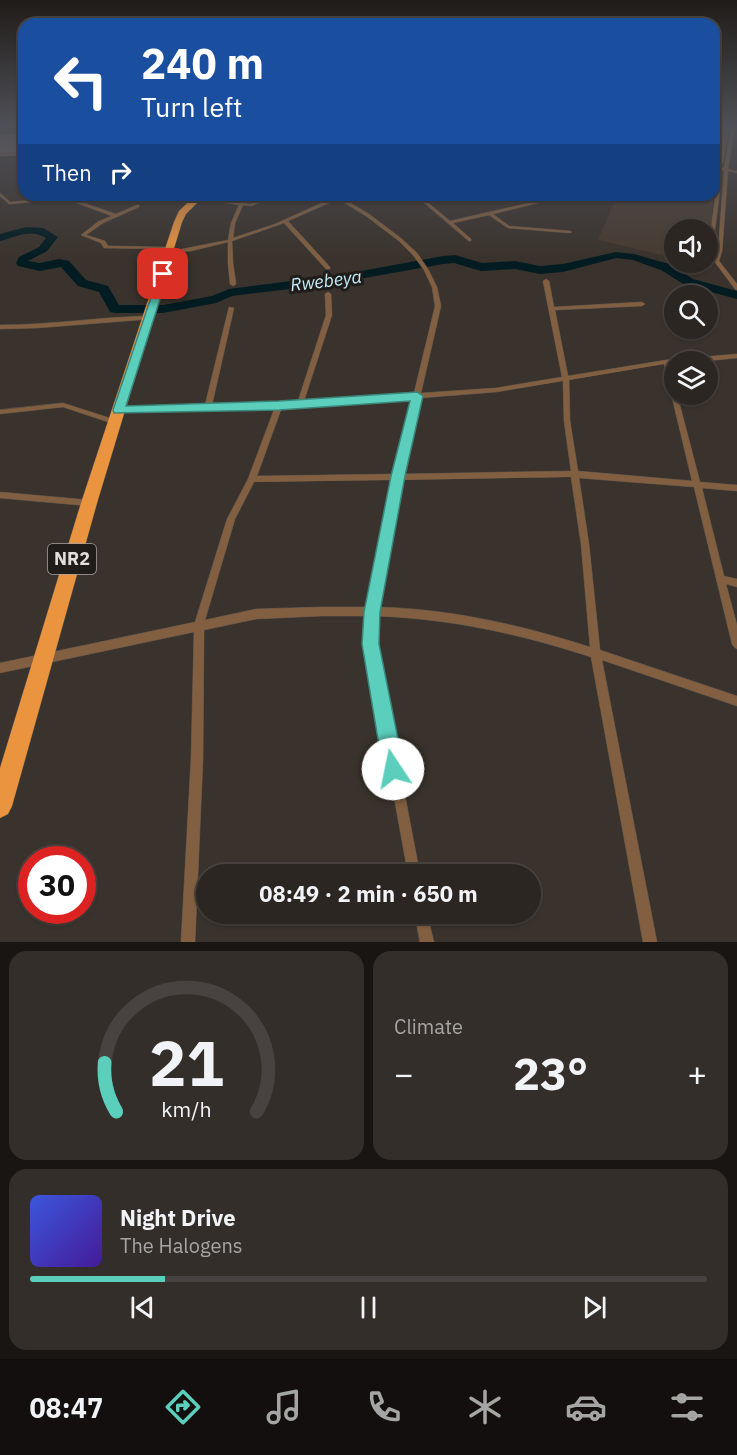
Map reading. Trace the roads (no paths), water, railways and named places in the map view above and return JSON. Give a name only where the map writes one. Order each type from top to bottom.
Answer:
[{"type":"highway","name":"NR2","points":[[0,806],[88,503],[169,250],[182,213],[195,201]]},
{"type":"street","points":[[718,257],[726,170],[737,172]]},
{"type":"street","points":[[0,194],[9,203],[32,201]]},
{"type":"street","points":[[74,201],[114,215]]},
{"type":"street","points":[[226,201],[241,204],[264,201]]},
{"type":"street","points":[[138,206],[114,215],[83,235],[103,242],[106,247],[197,249],[286,222],[326,201]]},
{"type":"street","points":[[344,201],[382,225],[418,257],[430,274],[437,293],[438,306],[398,476],[372,612],[371,644],[412,864]]},
{"type":"street","points":[[424,201],[469,240]]},
{"type":"street","points":[[449,223],[542,201]]},
{"type":"street","points":[[714,219],[717,201]]},
{"type":"street","points":[[233,284],[230,239],[233,221],[241,204]]},
{"type":"street","points":[[489,213],[508,227],[570,232]]},
{"type":"street","points":[[286,222],[328,268]]},
{"type":"street","points":[[718,261],[737,288]]},
{"type":"street","points":[[728,275],[737,278]]},
{"type":"street","points":[[546,281],[566,380],[567,421],[585,544],[596,655],[650,942]]},
{"type":"street","points":[[300,404],[330,315],[328,294]]},
{"type":"street","points":[[552,309],[642,304]]},
{"type":"street","points":[[208,406],[231,308]]},
{"type":"street","points":[[0,327],[26,328],[149,316]]},
{"type":"street","points":[[718,358],[737,356]]},
{"type":"street","points":[[0,412],[63,405],[116,416],[208,406],[300,404],[417,396],[496,390],[664,362]]},
{"type":"street","points":[[188,942],[197,759],[199,626],[231,519],[252,479],[279,405]]},
{"type":"street","points":[[677,405],[737,644]]},
{"type":"street","points":[[252,479],[573,474],[737,488]]},
{"type":"street","points":[[0,495],[88,503]]},
{"type":"street","points":[[721,579],[737,584]]},
{"type":"street","points":[[0,668],[267,614],[299,611],[372,612],[427,615],[518,631],[737,701]]},
{"type":"street","points":[[423,924],[427,942]]},
{"type":"waterway","name":"Rwebeya","points":[[0,238],[26,230],[46,233],[52,237],[43,249],[23,259],[22,263],[40,267],[65,264],[82,283],[104,289],[115,309],[163,309],[216,299],[229,293],[307,283],[341,283],[356,276],[443,260],[455,259],[481,267],[515,265],[540,270],[563,268],[616,255],[634,257],[665,267],[689,282],[737,295]]}]
